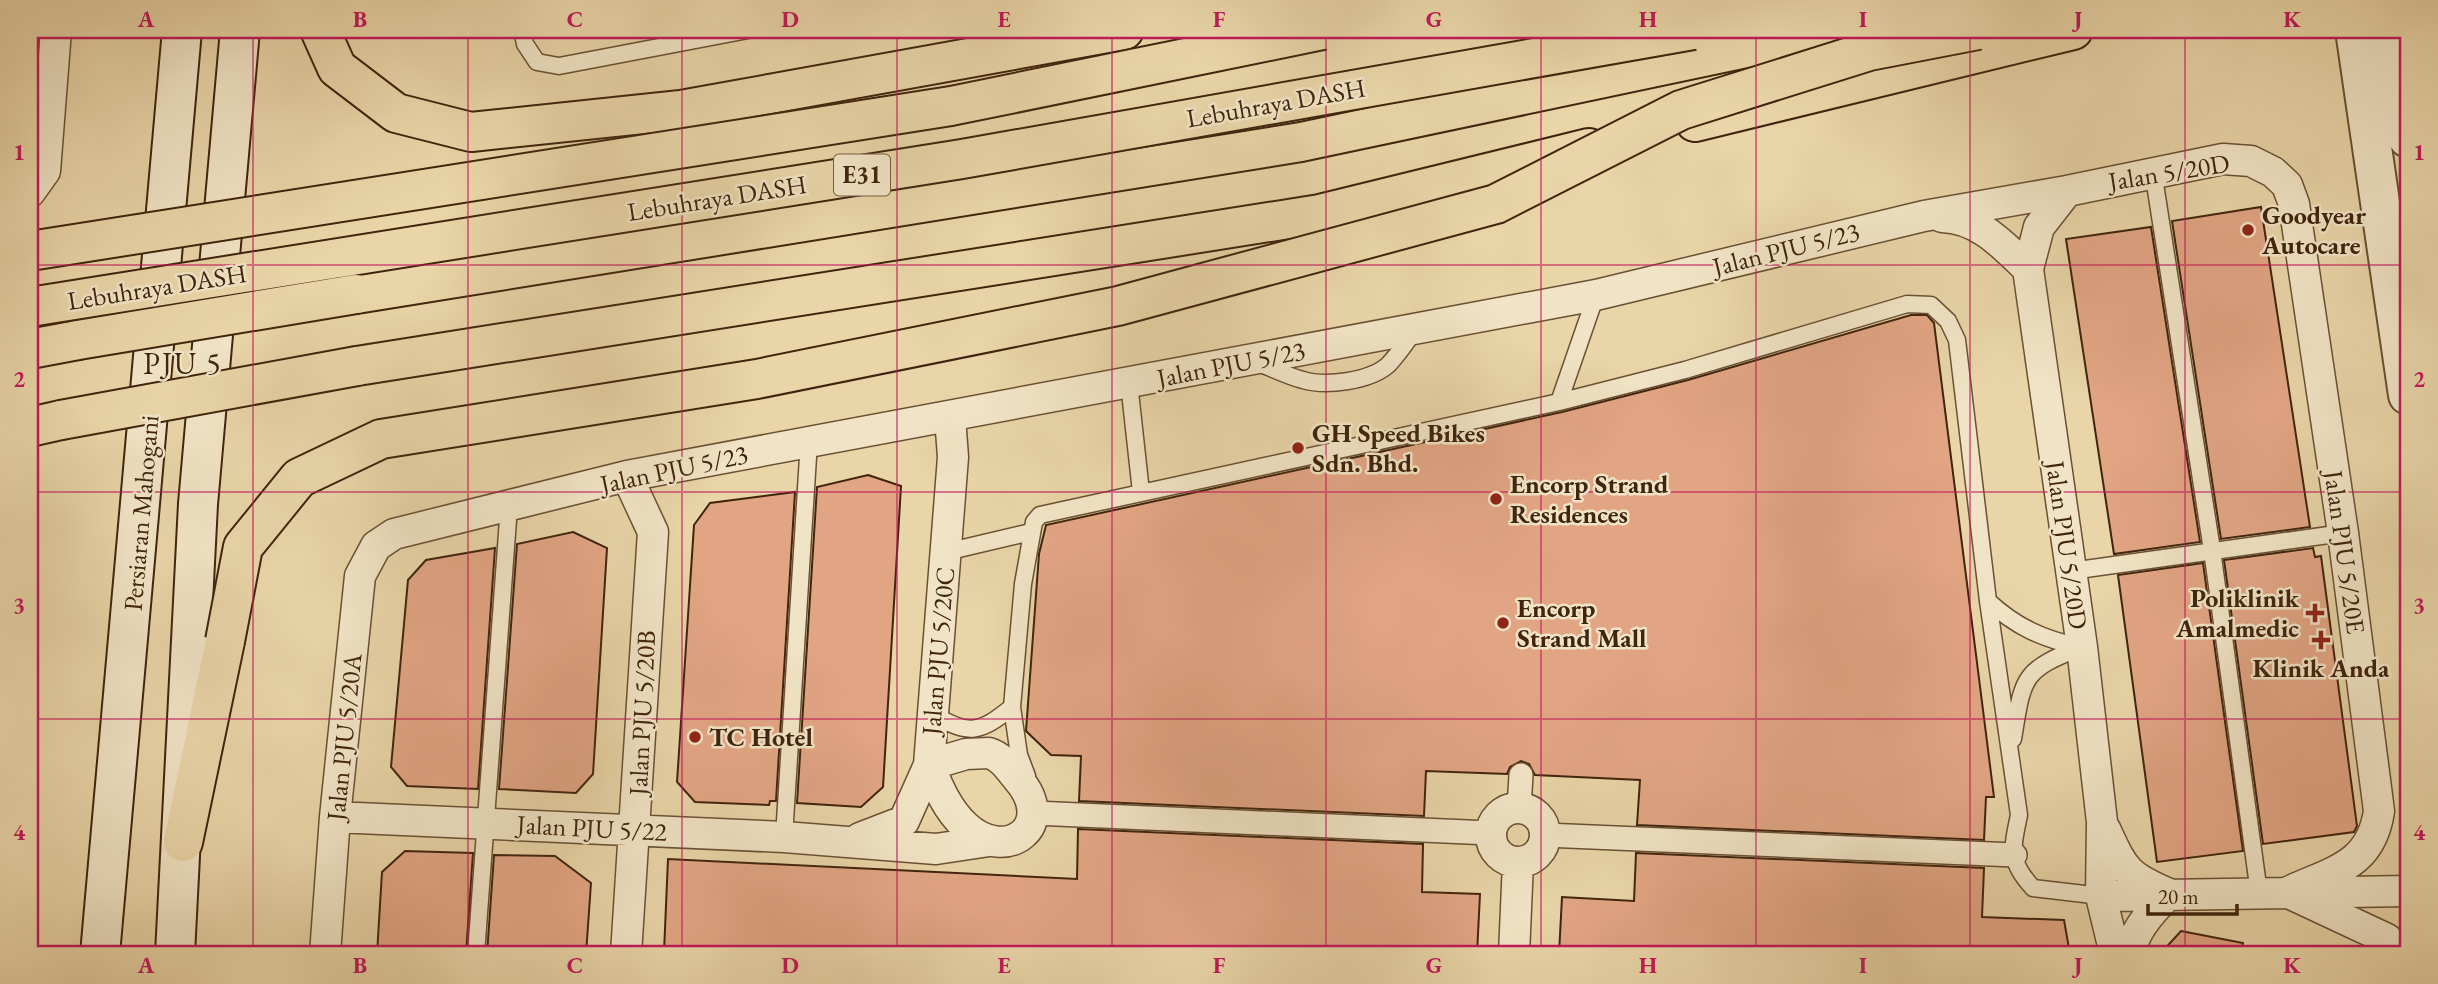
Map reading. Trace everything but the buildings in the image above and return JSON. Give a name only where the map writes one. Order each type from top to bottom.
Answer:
[{"type":"highway","points":[[320,30],[337,68],[396,113],[471,132],[681,110],[1124,30]]},
{"type":"highway","name":"Lebuhraya DASH","points":[[30,251],[951,106],[1323,30]]},
{"type":"highway","points":[[1301,142],[1353,106],[1420,79],[1616,30]]},
{"type":"highway","name":"Lebuhraya DASH","points":[[30,307],[962,159],[1693,30]]},
{"type":"highway","points":[[30,349],[1301,142],[1831,30]]},
{"type":"highway","points":[[183,842],[243,547],[299,478],[381,439],[757,379],[1118,306],[1496,204],[1681,110],[1870,51],[1978,30]]},
{"type":"highway","points":[[45,424],[357,366],[1320,214],[2073,30]]},
{"type":"main road","name":"Persiaran Mahogani","points":[[100,954],[182,30]]},
{"type":"main road","points":[[175,954],[183,842],[189,655],[198,504],[240,30]]},
{"type":"main road","points":[[2355,30],[2408,395]]},
{"type":"main road","points":[[2391,30],[2408,138]]},
{"type":"street","points":[[30,192],[45,172],[56,30]]},
{"type":"street","name":"Jalan 5/20D","points":[[2067,191],[2223,159],[2250,161],[2287,185],[2302,245]]},
{"type":"street","name":"Jalan PJU 5/23","points":[[394,534],[628,476],[1596,295],[1924,216],[2067,191]]},
{"type":"street","name":"Jalan PJU 5/20D","points":[[2067,191],[2039,227],[2028,269],[2071,571],[2102,822],[2101,896],[2115,954]]},
{"type":"street","points":[[1924,216],[1957,217],[1983,229],[2028,269]]},
{"type":"street","name":"Jalan PJU 5/20E","points":[[2274,893],[2346,865],[2362,853],[2375,836],[2379,811],[2302,245]]},
{"type":"street","name":"Jalan PJU 5/20C","points":[[849,842],[904,821],[929,765],[953,457],[950,417]]},
{"type":"street","name":"Jalan PJU 5/20B","points":[[626,954],[653,532],[628,476]]},
{"type":"street","name":"Jalan PJU 5/20A","points":[[326,954],[335,817],[360,576],[376,546],[394,534]]},
{"type":"street","points":[[989,841],[965,825],[951,810],[929,765],[965,754],[989,753],[998,756],[1032,803],[1490,833]]},
{"type":"street","points":[[1519,808],[1521,775]]},
{"type":"street","name":"Jalan PJU 5/22","points":[[335,817],[784,837],[936,849],[1019,839],[1031,826],[1032,803]]},
{"type":"street","points":[[1519,808],[1534,814],[1545,835],[1543,843],[1533,856],[1518,862],[1501,856],[1495,849],[1490,833],[1492,824],[1503,812],[1519,808]]},
{"type":"street","name":"Jalan PJU 5/20D","points":[[2102,822],[2123,868],[2142,883],[2169,894]]},
{"type":"street","points":[[1545,835],[2015,855]]},
{"type":"street","points":[[1514,954],[1518,862]]},
{"type":"street","points":[[2101,896],[2408,891]]},
{"type":"street","points":[[2274,893],[2366,927],[2388,939],[2396,954]]},
{"type":"street","points":[[2130,954],[2132,943],[2158,905],[2169,894]]},
{"type":"lane","points":[[522,30],[525,44],[537,62],[559,66],[710,33],[748,30]]},
{"type":"lane","points":[[2153,172],[2211,550],[2274,893]]},
{"type":"lane","points":[[1559,402],[1596,295]]},
{"type":"lane","points":[[1032,803],[1019,755],[1012,707],[1031,532],[1040,515],[1559,402],[1685,370],[1907,304],[1931,305],[1948,321],[1958,340],[1988,601],[2019,815],[2013,844],[2017,871],[2033,888],[2101,896]]},
{"type":"lane","points":[[1129,383],[1142,492]]},
{"type":"lane","points":[[784,837],[809,441]]},
{"type":"lane","points":[[477,954],[484,822],[509,506]]},
{"type":"lane","points":[[946,552],[1031,532]]},
{"type":"lane","points":[[2071,571],[2343,533]]},
{"type":"lane","points":[[1988,601],[2010,622],[2034,634],[2081,647]]},
{"type":"lane","points":[[2010,754],[2021,687],[2045,661],[2081,647]]},
{"type":"lane","points":[[933,714],[953,727],[982,729],[1012,707]]},
{"type":"place","name":"Goodyear Autocare","points":[[2248,230]]},
{"type":"place","name":"GH Speed Bikes Sdn. Bhd.","points":[[1298,448]]},
{"type":"place","name":"Encorp Strand Residences","points":[[1496,499]]},
{"type":"place","name":"Poliklinik Amalmedic","points":[[2315,613]]},
{"type":"place","name":"Encorp Strand Mall","points":[[1503,623]]},
{"type":"place","name":"Klinik Anda","points":[[2321,640]]},
{"type":"place","name":"TC Hotel","points":[[695,737]]},
{"type":"district","name":"PJU 5","points":[[183,364]]}]
